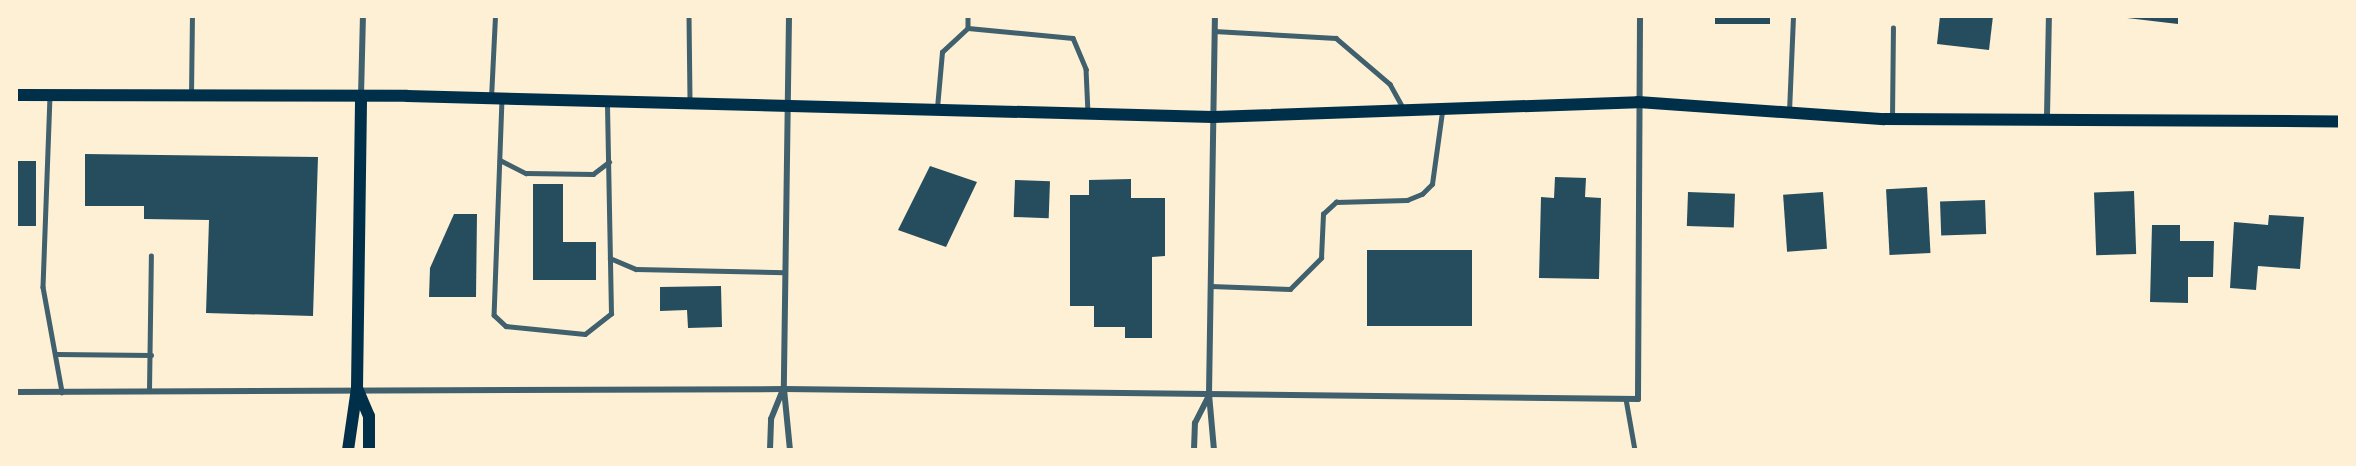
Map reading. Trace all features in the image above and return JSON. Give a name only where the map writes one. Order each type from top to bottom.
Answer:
[{"type":"main road","points":[[16,95],[361,96],[607,100],[1213,117],[1638,102],[1892,119],[2047,116],[2340,121]]},
{"type":"main road","points":[[348,450],[357,388],[361,96]]},
{"type":"main road","points":[[357,388],[369,416],[369,450]]},
{"type":"street","points":[[361,96],[363,16]]},
{"type":"street","points":[[789,16],[784,389],[790,450]]},
{"type":"street","points":[[1214,450],[1209,394],[1215,16]]},
{"type":"street","points":[[16,392],[357,388],[784,389],[1638,399],[1640,16]]},
{"type":"street","points":[[2047,116],[2049,16]]},
{"type":"street","points":[[770,450],[771,419],[784,389]]},
{"type":"street","points":[[1194,450],[1195,423],[1209,394]]},
{"type":"lane","points":[[191,95],[192,16]]},
{"type":"lane","points":[[495,16],[496,98],[500,160],[494,315],[506,326],[585,334],[611,314],[607,100]]},
{"type":"lane","points":[[689,16],[690,102]]},
{"type":"lane","points":[[937,108],[942,52],[968,28],[968,16]]},
{"type":"lane","points":[[1789,112],[1793,16]]},
{"type":"lane","points":[[968,28],[1073,38],[1086,69],[1088,113]]},
{"type":"lane","points":[[1892,119],[1893,28]]},
{"type":"lane","points":[[1214,31],[1336,38],[1390,84],[1405,110]]},
{"type":"lane","points":[[50,95],[43,287],[57,354],[62,392]]},
{"type":"lane","points":[[1211,286],[1290,289],[1321,258],[1323,214],[1336,202],[1407,200],[1422,194],[1432,184],[1442,109]]},
{"type":"lane","points":[[500,160],[526,173],[593,174],[609,162]]},
{"type":"lane","points":[[149,391],[151,256]]},
{"type":"lane","points":[[610,258],[636,269],[785,272]]},
{"type":"lane","points":[[57,354],[151,355]]},
{"type":"lane","points":[[1626,399],[1635,450]]},
{"type":"building","points":[[1715,16],[1770,16],[1770,24],[1715,24]]},
{"type":"building","points":[[1940,16],[1993,16],[1989,50],[1937,44]]},
{"type":"building","points":[[2110,16],[2178,16],[2178,24]]},
{"type":"building","points":[[85,154],[318,157],[313,316],[206,313],[209,220],[144,219],[144,206],[85,206]]},
{"type":"building","points":[[16,161],[36,161],[36,226],[16,226]]},
{"type":"building","points":[[930,166],[977,182],[946,247],[898,230]]},
{"type":"building","points":[[1555,177],[1586,178],[1585,197],[1601,198],[1599,279],[1539,278],[1541,197],[1554,198]]},
{"type":"building","points":[[1131,179],[1131,198],[1165,198],[1165,256],[1152,257],[1152,338],[1125,338],[1125,327],[1094,327],[1094,306],[1070,306],[1070,195],[1089,195],[1089,180]]},
{"type":"building","points":[[1015,180],[1050,181],[1049,218],[1014,217]]},
{"type":"building","points":[[533,184],[563,184],[563,242],[596,242],[596,280],[533,280]]},
{"type":"building","points":[[1927,187],[1930,253],[1890,255],[1886,189]]},
{"type":"building","points":[[2134,191],[2136,254],[2096,255],[2094,192]]},
{"type":"building","points":[[1688,192],[1735,194],[1734,228],[1687,226]]},
{"type":"building","points":[[1823,192],[1827,249],[1787,252],[1783,195]]},
{"type":"building","points":[[1985,200],[1986,234],[1941,236],[1940,202]]},
{"type":"building","points":[[454,214],[477,214],[476,297],[429,297],[430,268]]},
{"type":"building","points":[[2269,215],[2304,217],[2300,269],[2258,266],[2256,290],[2230,288],[2234,222],[2268,225]]},
{"type":"building","points":[[2152,225],[2180,225],[2180,241],[2214,241],[2213,277],[2188,277],[2188,303],[2150,302]]},
{"type":"building","points":[[1367,250],[1472,250],[1472,326],[1367,326]]},
{"type":"building","points":[[721,286],[722,327],[688,328],[687,310],[660,311],[660,287]]}]
